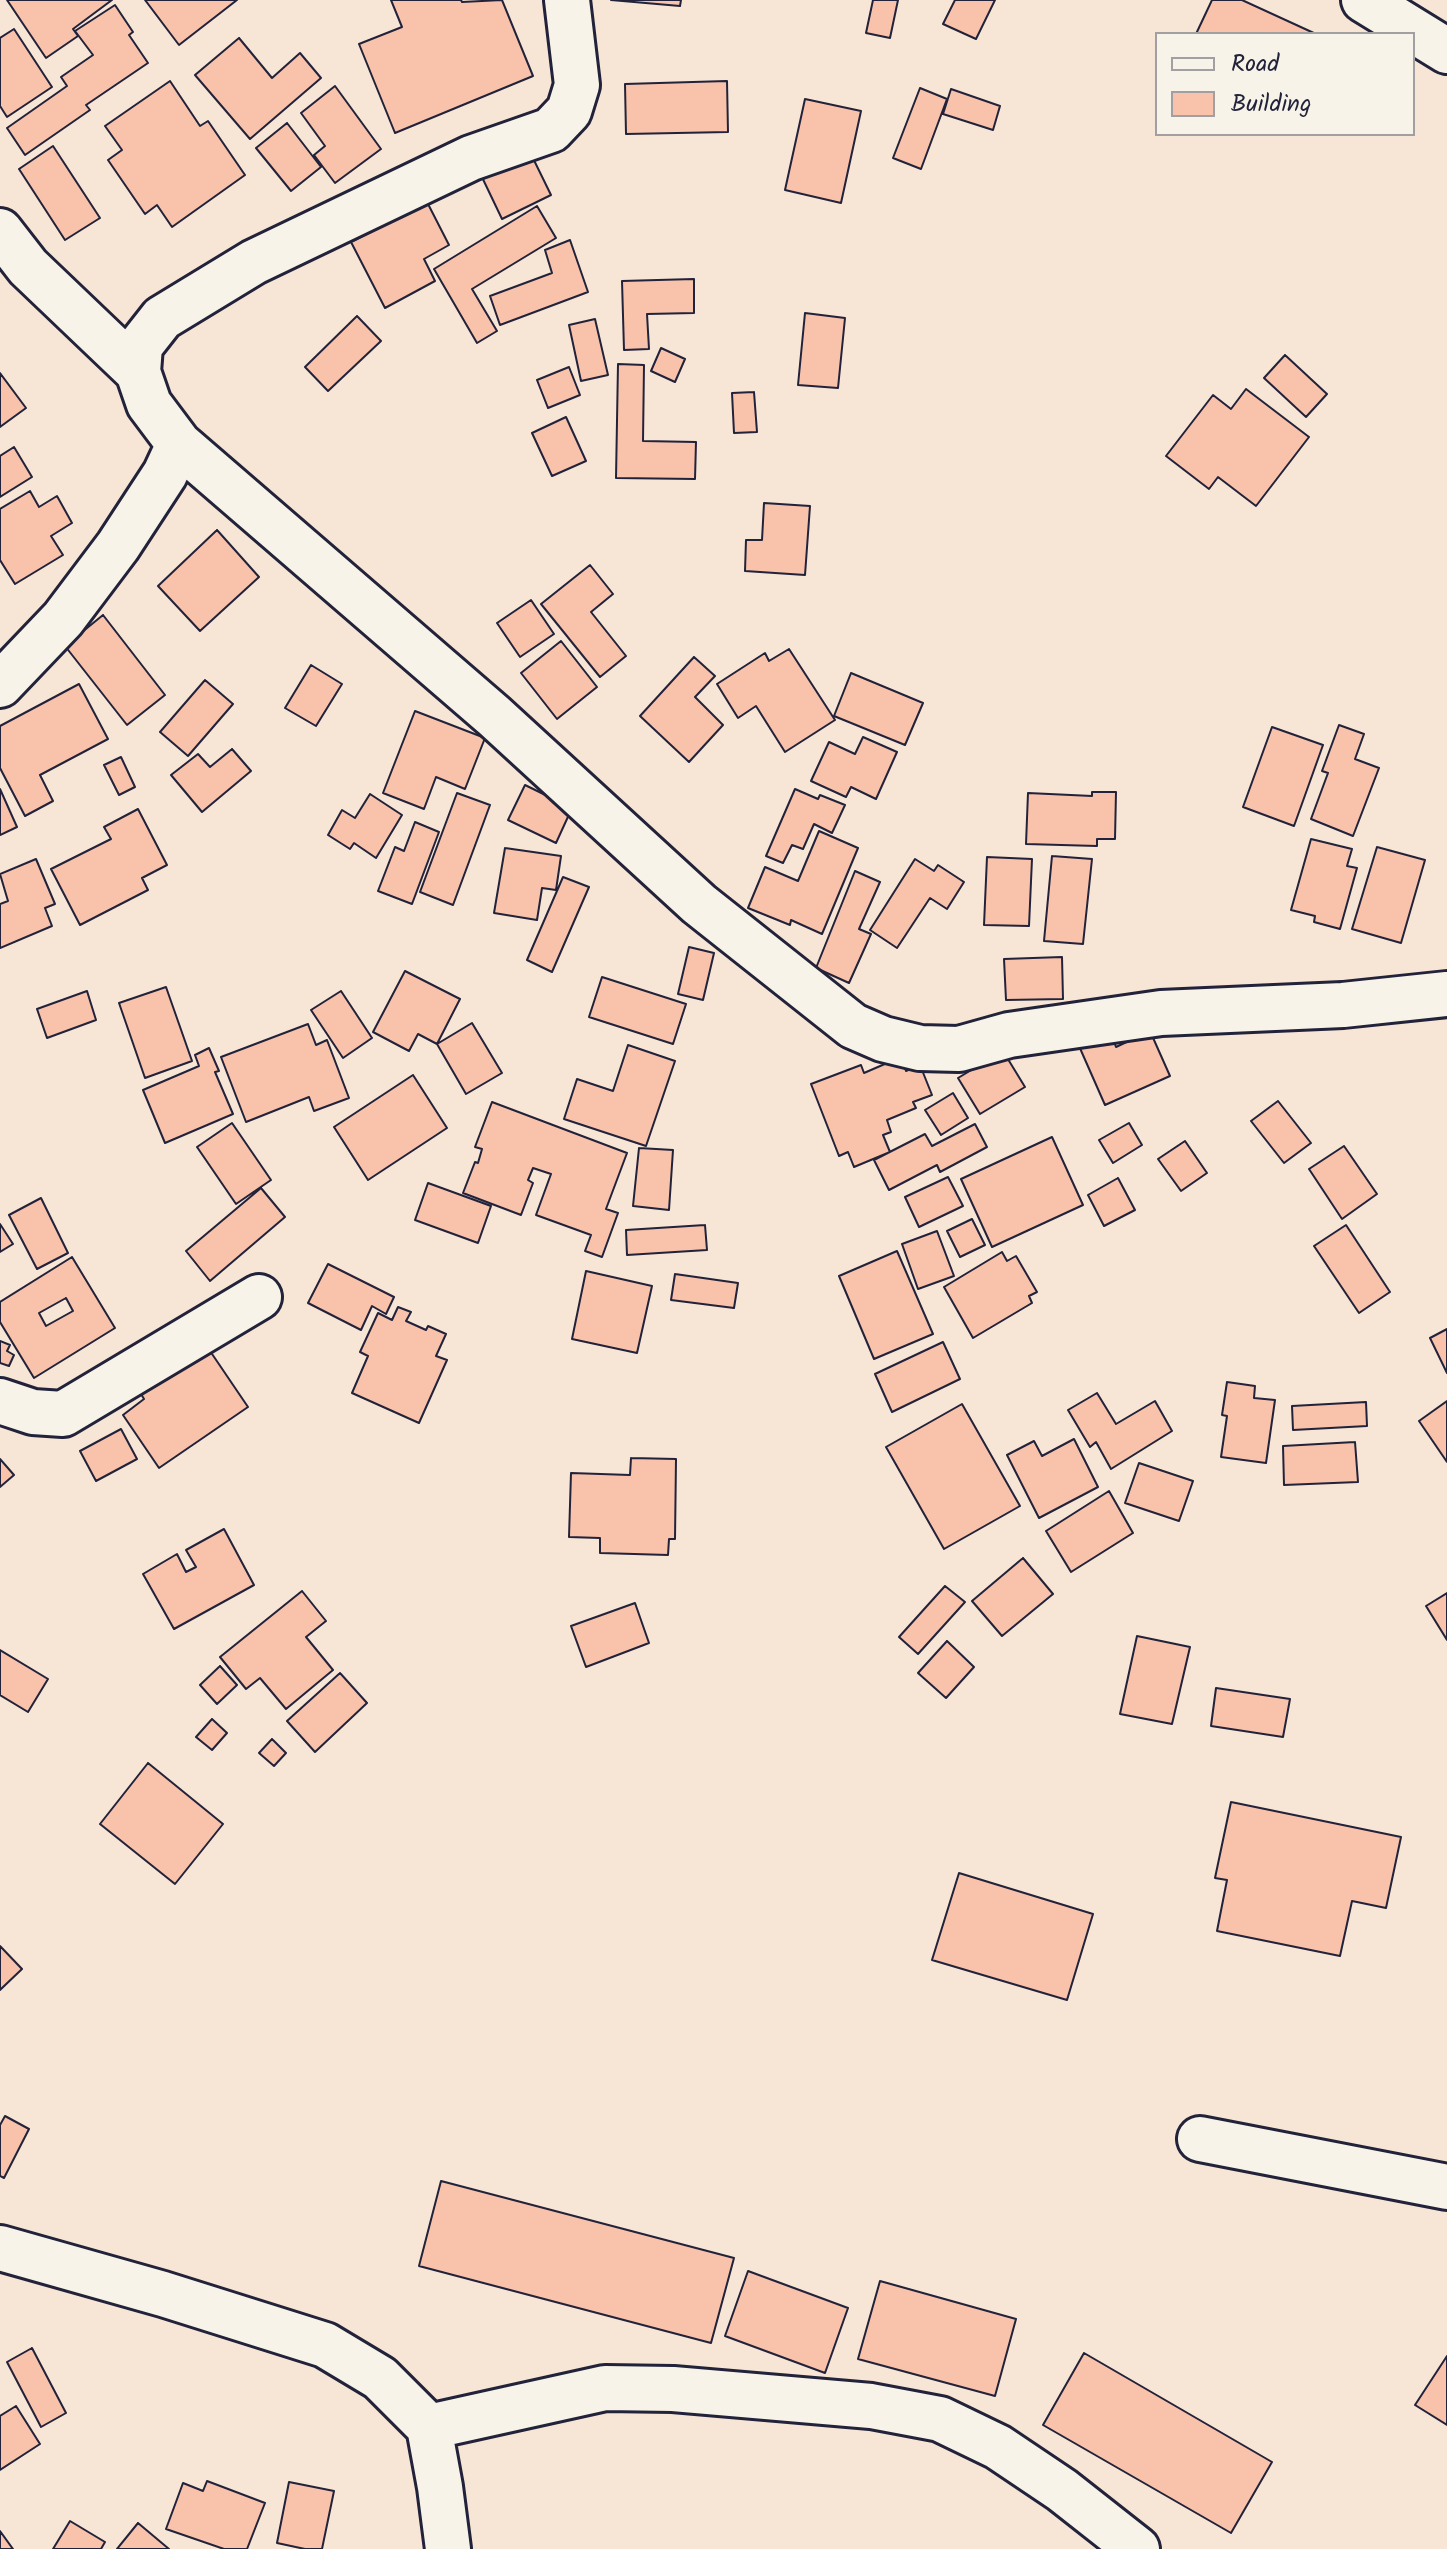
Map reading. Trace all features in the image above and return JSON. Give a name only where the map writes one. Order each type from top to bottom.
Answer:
[{"type":"street","points":[[567,0],[577,85],[569,111],[551,130],[471,158],[254,262],[162,318],[140,346],[138,372],[149,404],[179,444],[494,716],[699,904],[853,1026],[883,1039],[920,1048],[959,1049],[1009,1035],[1161,1013],[1343,1005],[1447,994]]},
{"type":"street","points":[[1364,0],[1447,51]]},
{"type":"street","points":[[0,231],[28,267],[138,372]]},
{"type":"street","points":[[0,685],[63,619],[118,546],[165,474],[179,444]]},
{"type":"street","points":[[0,1401],[33,1412],[63,1414],[259,1297]]},
{"type":"street","points":[[1200,2139],[1447,2187]]},
{"type":"street","points":[[0,2248],[163,2294],[325,2345],[380,2378],[429,2427],[448,2549]]},
{"type":"street","points":[[429,2427],[605,2388],[673,2389],[871,2406],[940,2419],[998,2447],[1062,2490],[1137,2549]]},
{"type":"building","points":[[7,0],[112,0],[73,29],[78,36],[46,58]]},
{"type":"building","points":[[145,0],[237,0],[179,45]]},
{"type":"building","points":[[391,0],[502,0],[533,76],[395,133],[359,44],[402,27]]},
{"type":"building","points":[[611,0],[681,0],[680,6]]},
{"type":"building","points":[[873,0],[898,0],[890,38],[866,33]]},
{"type":"building","points":[[955,0],[995,0],[976,39],[943,24]]},
{"type":"building","points":[[1212,0],[1242,0],[1312,32],[1197,32]]},
{"type":"building","points":[[115,5],[133,32],[129,35],[148,63],[86,105],[90,110],[25,155],[7,128],[67,86],[61,77],[93,55],[75,31]]},
{"type":"building","points":[[14,29],[52,87],[7,117],[0,106],[0,38]]},
{"type":"building","points":[[239,38],[272,78],[300,53],[321,78],[250,139],[195,75]]},
{"type":"building","points":[[170,81],[200,126],[208,121],[245,175],[172,227],[157,205],[145,214],[108,160],[122,150],[105,126]]},
{"type":"building","points":[[727,81],[728,132],[626,134],[625,84]]},
{"type":"building","points":[[335,86],[381,149],[335,183],[314,155],[325,146],[301,113]]},
{"type":"building","points":[[920,88],[947,99],[921,169],[893,158]]},
{"type":"building","points":[[951,89],[1000,106],[993,130],[943,114]]},
{"type":"building","points":[[805,99],[861,111],[841,203],[785,190]]},
{"type":"building","points":[[287,123],[321,167],[291,191],[256,148]]},
{"type":"building","points":[[53,146],[100,218],[65,240],[19,169]]},
{"type":"building","points":[[528,148],[551,195],[502,219],[480,173]]},
{"type":"building","points":[[427,202],[449,245],[424,259],[435,281],[385,308],[351,242]]},
{"type":"building","points":[[537,206],[556,238],[472,289],[497,331],[477,343],[434,269]]},
{"type":"building","points":[[570,240],[588,292],[500,325],[490,296],[552,273],[545,250]]},
{"type":"building","points":[[694,279],[694,313],[647,314],[649,349],[624,350],[622,281]]},
{"type":"building","points":[[805,313],[845,318],[838,388],[798,385]]},
{"type":"building","points":[[357,316],[381,341],[328,391],[305,367]]},
{"type":"building","points":[[595,319],[608,375],[581,381],[569,325]]},
{"type":"building","points":[[661,348],[685,359],[675,382],[651,371]]},
{"type":"building","points":[[1285,355],[1327,394],[1306,417],[1264,378]]},
{"type":"building","points":[[618,364],[644,365],[643,441],[696,442],[695,479],[616,478]]},
{"type":"building","points":[[569,367],[580,395],[548,408],[537,380]]},
{"type":"building","points":[[0,373],[26,408],[0,427]]},
{"type":"building","points":[[1246,389],[1309,437],[1256,506],[1218,477],[1209,489],[1166,456],[1213,395],[1231,409]]},
{"type":"building","points":[[754,392],[757,432],[734,433],[732,393]]},
{"type":"building","points":[[566,417],[586,461],[552,476],[532,433]]},
{"type":"building","points":[[14,447],[32,477],[0,497],[0,456]]},
{"type":"building","points":[[30,491],[39,507],[57,496],[72,523],[51,536],[63,555],[15,584],[0,560],[0,509]]},
{"type":"building","points":[[764,503],[810,506],[805,575],[745,571],[746,540],[762,540]]},
{"type":"building","points":[[217,530],[259,577],[200,631],[158,586]]},
{"type":"building","points":[[590,565],[613,594],[591,612],[626,656],[600,677],[541,604]]},
{"type":"building","points":[[531,600],[554,634],[520,657],[497,623]]},
{"type":"building","points":[[103,615],[165,695],[127,725],[65,646]]},
{"type":"building","points":[[561,641],[597,687],[557,719],[521,673]]},
{"type":"building","points":[[789,649],[835,720],[785,752],[756,706],[738,718],[717,684],[765,653],[769,661]]},
{"type":"building","points":[[694,657],[715,676],[695,697],[723,725],[689,762],[640,716]]},
{"type":"building","points":[[311,665],[342,684],[316,726],[285,708]]},
{"type":"building","points":[[851,673],[923,703],[905,745],[834,716]]},
{"type":"building","points":[[205,680],[233,704],[188,756],[160,732]]},
{"type":"building","points":[[79,684],[108,739],[40,775],[53,801],[25,816],[0,768],[0,726]]},
{"type":"building","points":[[415,711],[485,738],[465,789],[436,777],[424,809],[383,793]]},
{"type":"building","points":[[1339,725],[1364,734],[1355,759],[1379,768],[1353,836],[1311,819],[1328,773],[1322,771]]},
{"type":"building","points":[[1272,727],[1323,745],[1294,826],[1243,807]]},
{"type":"building","points":[[863,737],[897,752],[876,799],[851,787],[846,797],[811,781],[829,742],[855,754]]},
{"type":"building","points":[[232,749],[251,771],[202,812],[171,775],[198,754],[210,767]]},
{"type":"building","points":[[121,757],[135,787],[119,795],[104,765]]},
{"type":"building","points":[[525,785],[572,808],[556,843],[508,820]]},
{"type":"building","points":[[0,789],[17,827],[0,835]]},
{"type":"building","points":[[795,789],[818,799],[820,795],[845,805],[832,833],[814,824],[803,849],[792,845],[783,863],[766,856]]},
{"type":"building","points":[[1092,792],[1116,792],[1115,839],[1097,839],[1097,846],[1026,844],[1028,793],[1092,796]]},
{"type":"building","points":[[457,793],[490,805],[453,905],[420,892]]},
{"type":"building","points":[[370,794],[402,815],[376,858],[354,843],[350,849],[328,835],[342,810],[355,818]]},
{"type":"building","points":[[138,809],[167,865],[142,878],[148,890],[80,925],[51,869],[111,839],[104,827]]},
{"type":"building","points":[[415,822],[439,832],[412,904],[378,891],[395,847],[404,851]]},
{"type":"building","points":[[819,831],[858,848],[822,934],[791,920],[790,925],[748,908],[765,867],[798,881]]},
{"type":"building","points":[[1311,839],[1352,849],[1347,866],[1357,868],[1340,929],[1314,922],[1315,916],[1291,910]]},
{"type":"building","points":[[1377,847],[1425,860],[1401,943],[1352,929]]},
{"type":"building","points":[[505,848],[561,856],[556,890],[542,888],[537,920],[494,913]]},
{"type":"building","points":[[1052,856],[1092,859],[1083,944],[1044,941]]},
{"type":"building","points":[[987,857],[1032,859],[1029,926],[984,925]]},
{"type":"building","points":[[36,859],[55,904],[45,908],[52,926],[0,948],[0,904],[8,901],[0,874]]},
{"type":"building","points":[[915,859],[934,871],[938,865],[964,882],[947,909],[930,898],[897,948],[870,930]]},
{"type":"building","points":[[855,871],[880,882],[859,929],[871,934],[849,983],[816,968]]},
{"type":"building","points":[[563,877],[589,887],[552,972],[527,960]]},
{"type":"building","points":[[689,947],[714,953],[703,1000],[678,994]]},
{"type":"building","points":[[1062,957],[1063,999],[1006,1000],[1004,959]]},
{"type":"building","points":[[405,971],[460,999],[437,1044],[418,1034],[409,1051],[373,1032]]},
{"type":"building","points":[[602,977],[686,1004],[673,1044],[589,1017]]},
{"type":"building","points":[[166,987],[192,1061],[145,1078],[119,1003]]},
{"type":"building","points":[[87,991],[96,1020],[47,1038],[37,1009]]},
{"type":"building","points":[[341,991],[372,1038],[343,1058],[311,1010]]},
{"type":"building","points":[[472,1023],[502,1073],[466,1094],[437,1044]]},
{"type":"building","points":[[308,1024],[316,1045],[327,1040],[349,1098],[314,1111],[309,1097],[246,1122],[221,1057]]},
{"type":"building","points":[[1150,1031],[1170,1076],[1105,1105],[1079,1046],[1110,1032],[1116,1047]]},
{"type":"building","points":[[628,1045],[675,1061],[646,1146],[564,1119],[577,1079],[613,1091]]},
{"type":"building","points":[[209,1048],[219,1071],[215,1072],[233,1114],[165,1143],[143,1090],[199,1066],[195,1055]]},
{"type":"building","points":[[1003,1051],[1025,1087],[980,1114],[958,1078]]},
{"type":"building","points":[[901,1057],[906,1071],[920,1065],[932,1095],[913,1102],[916,1108],[887,1120],[891,1132],[883,1135],[890,1152],[854,1167],[848,1152],[839,1156],[811,1084],[861,1065],[864,1073]]},
{"type":"building","points":[[413,1075],[447,1128],[368,1180],[334,1127]]},
{"type":"building","points":[[953,1093],[968,1118],[941,1135],[925,1110]]},
{"type":"building","points":[[1278,1101],[1311,1143],[1284,1163],[1251,1121]]},
{"type":"building","points":[[492,1102],[627,1153],[606,1209],[618,1213],[602,1257],[585,1251],[591,1235],[536,1215],[551,1174],[533,1168],[528,1180],[533,1183],[521,1215],[463,1193],[475,1162],[478,1163],[482,1149],[475,1147]]},
{"type":"building","points":[[232,1123],[271,1180],[236,1204],[197,1147]]},
{"type":"building","points":[[1129,1123],[1142,1145],[1113,1163],[1099,1140]]},
{"type":"building","points":[[975,1124],[987,1147],[940,1172],[937,1165],[889,1190],[874,1160],[925,1134],[932,1146]]},
{"type":"building","points":[[1052,1137],[1083,1205],[992,1247],[961,1179]]},
{"type":"building","points":[[1185,1141],[1207,1173],[1181,1191],[1158,1159]]},
{"type":"building","points":[[1344,1146],[1377,1194],[1342,1219],[1309,1169]]},
{"type":"building","points":[[639,1148],[673,1150],[669,1210],[633,1206]]},
{"type":"building","points":[[948,1177],[963,1206],[919,1227],[905,1197]]},
{"type":"building","points":[[1118,1178],[1135,1210],[1104,1226],[1088,1195]]},
{"type":"building","points":[[428,1183],[491,1206],[478,1243],[415,1220]]},
{"type":"building","points":[[261,1188],[285,1217],[210,1281],[186,1251]]},
{"type":"building","points":[[41,1198],[68,1253],[37,1269],[9,1215]]},
{"type":"building","points":[[972,1219],[985,1245],[960,1257],[947,1231]]},
{"type":"building","points":[[0,1224],[13,1244],[0,1252]]},
{"type":"building","points":[[705,1225],[707,1250],[627,1255],[626,1230]]},
{"type":"building","points":[[1346,1225],[1390,1292],[1359,1313],[1314,1246]]},
{"type":"building","points":[[937,1231],[954,1276],[918,1289],[902,1244]]},
{"type":"building","points":[[897,1251],[933,1334],[874,1359],[839,1276]]},
{"type":"building","points":[[1002,1252],[1007,1261],[1016,1256],[1037,1292],[1029,1296],[1032,1303],[973,1338],[944,1287]]},
{"type":"building","points":[[72,1257],[115,1328],[34,1378],[0,1322],[0,1302]],"holes":[[[66,1298],[73,1311],[46,1326],[39,1313]]]},
{"type":"building","points":[[328,1264],[394,1297],[386,1314],[372,1306],[361,1330],[308,1303]]},
{"type":"building","points":[[586,1271],[652,1286],[637,1353],[572,1339]]},
{"type":"building","points":[[675,1274],[738,1283],[734,1308],[671,1300]]},
{"type":"building","points":[[398,1307],[411,1312],[406,1321],[446,1334],[436,1356],[447,1360],[419,1423],[352,1393],[368,1356],[360,1352],[378,1313],[392,1320]]},
{"type":"building","points":[[1447,1329],[1447,1373],[1430,1338]]},
{"type":"building","points":[[0,1341],[10,1345],[7,1351],[14,1355],[9,1366],[0,1363]]},
{"type":"building","points":[[943,1342],[960,1379],[892,1412],[875,1374]]},
{"type":"building","points":[[208,1348],[248,1407],[159,1468],[123,1415],[144,1399],[141,1394]]},
{"type":"building","points":[[1227,1382],[1255,1386],[1254,1398],[1275,1400],[1266,1463],[1221,1457],[1227,1416],[1222,1415]]},
{"type":"building","points":[[1097,1393],[1116,1424],[1155,1401],[1172,1431],[1111,1469],[1096,1442],[1090,1447],[1068,1410]]},
{"type":"building","points":[[1447,1401],[1447,1462],[1419,1421]]},
{"type":"building","points":[[1366,1402],[1367,1426],[1293,1430],[1292,1406]]},
{"type":"building","points":[[962,1404],[1020,1506],[944,1549],[886,1447]]},
{"type":"building","points":[[121,1429],[137,1459],[96,1481],[80,1451]]},
{"type":"building","points":[[1074,1439],[1098,1487],[1039,1518],[1007,1455],[1034,1441],[1042,1456]]},
{"type":"building","points":[[1355,1442],[1358,1482],[1284,1485],[1283,1446]]},
{"type":"building","points":[[631,1458],[676,1459],[675,1539],[669,1539],[668,1555],[600,1553],[600,1538],[569,1537],[571,1473],[630,1475]]},
{"type":"building","points":[[0,1459],[14,1475],[0,1487]]},
{"type":"building","points":[[1139,1463],[1193,1481],[1179,1521],[1125,1503]]},
{"type":"building","points":[[1109,1491],[1133,1533],[1071,1572],[1046,1531]]},
{"type":"building","points":[[224,1529],[254,1585],[174,1629],[143,1574],[177,1554],[186,1572],[196,1567],[186,1550]]},
{"type":"building","points":[[1023,1558],[1053,1594],[1002,1636],[972,1601]]},
{"type":"building","points":[[945,1586],[965,1602],[918,1654],[899,1637]]},
{"type":"building","points":[[302,1591],[326,1621],[306,1637],[333,1670],[286,1709],[260,1678],[246,1689],[220,1657]]},
{"type":"building","points":[[1447,1593],[1447,1640],[1426,1606]]},
{"type":"building","points":[[635,1603],[649,1643],[586,1667],[571,1626]]},
{"type":"building","points":[[1137,1636],[1190,1647],[1172,1724],[1120,1714]]},
{"type":"building","points":[[947,1641],[974,1667],[946,1698],[918,1673]]},
{"type":"building","points":[[0,1650],[48,1679],[28,1712],[0,1695]]},
{"type":"building","points":[[220,1666],[237,1685],[217,1704],[200,1685]]},
{"type":"building","points":[[340,1673],[367,1703],[315,1752],[287,1721]]},
{"type":"building","points":[[1216,1688],[1290,1699],[1283,1737],[1211,1726]]},
{"type":"building","points":[[212,1719],[227,1733],[212,1750],[196,1737]]},
{"type":"building","points":[[272,1739],[286,1753],[274,1766],[259,1753]]},
{"type":"building","points":[[148,1763],[223,1824],[175,1884],[100,1824]]},
{"type":"building","points":[[1231,1802],[1401,1837],[1386,1908],[1352,1901],[1340,1956],[1217,1931],[1227,1880],[1215,1878]]},
{"type":"building","points":[[959,1873],[1093,1914],[1067,2000],[932,1960]]},
{"type":"building","points":[[0,1946],[22,1969],[0,1990]]},
{"type":"building","points":[[5,2116],[29,2129],[4,2178],[0,2176],[0,2125]]},
{"type":"building","points":[[441,2181],[734,2258],[711,2343],[419,2266]]},
{"type":"building","points":[[748,2271],[848,2308],[825,2373],[725,2336]]},
{"type":"building","points":[[880,2281],[1016,2319],[995,2396],[858,2359]]},
{"type":"building","points":[[32,2348],[66,2413],[41,2427],[7,2362]]},
{"type":"building","points":[[1084,2353],[1272,2462],[1231,2533],[1043,2425]]},
{"type":"building","points":[[1447,2356],[1447,2425],[1415,2405]]},
{"type":"building","points":[[16,2406],[40,2444],[0,2470],[0,2416]]},
{"type":"building","points":[[207,2481],[265,2503],[247,2549],[224,2549],[166,2529],[183,2483],[203,2491]]},
{"type":"building","points":[[289,2482],[334,2491],[322,2549],[277,2543]]},
{"type":"building","points":[[70,2521],[105,2542],[101,2549],[53,2549]]},
{"type":"building","points":[[138,2523],[169,2549],[117,2549]]},
{"type":"building","points":[[0,2531],[13,2549],[0,2549]]}]
